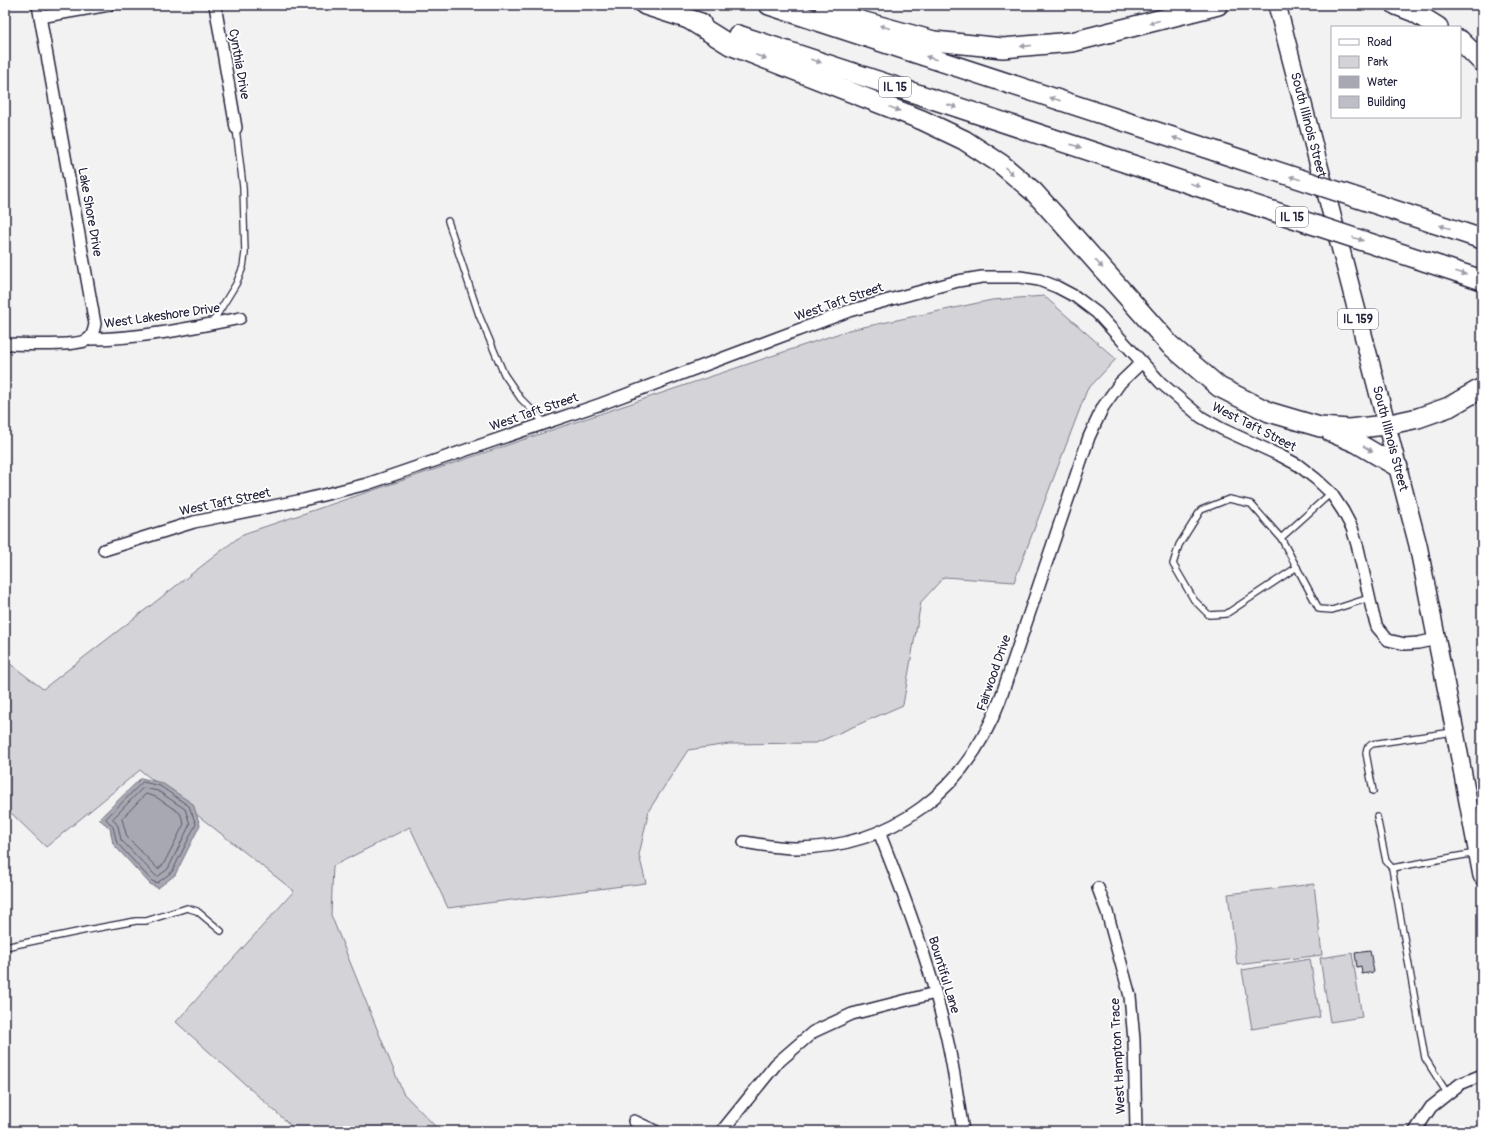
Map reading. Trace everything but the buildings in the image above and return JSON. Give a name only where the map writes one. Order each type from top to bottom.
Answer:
[{"type":"highway","name":"IL 15","points":[[646,5],[1482,280]]},
{"type":"highway","points":[[769,5],[1482,239]]},
{"type":"highway","points":[[805,5],[934,41],[1003,48],[1072,42],[1218,5]]},
{"type":"highway","points":[[1396,5],[1414,12],[1436,26]]},
{"type":"highway","points":[[690,20],[730,45],[922,120],[970,144],[1001,164],[1034,192],[1170,344],[1219,387],[1269,412],[1320,428],[1357,443],[1398,467]]},
{"type":"highway","points":[[1461,41],[1482,62]]},
{"type":"highway","points":[[1320,428],[1349,429],[1386,425],[1418,418],[1449,406],[1482,388]]},
{"type":"main road","name":"South Illinois Street","points":[[1277,5],[1418,545],[1482,876]]},
{"type":"street","name":"Lake Shore Drive","points":[[38,5],[95,324],[93,333],[88,339]]},
{"type":"street","points":[[40,17],[109,5]]},
{"type":"street","name":"Cynthia Drive","points":[[215,5],[236,128]]},
{"type":"street","name":"West Taft Street","points":[[104,550],[194,522],[303,500],[367,484],[608,402],[849,311],[958,280],[1020,277],[1039,280],[1076,297],[1097,313],[1141,363],[1161,383],[1201,417],[1222,429],[1298,465],[1316,479],[1331,493],[1352,528],[1377,627],[1388,640],[1405,644],[1437,639]]},
{"type":"street","name":"West Lakeshore Drive","points":[[88,339],[111,339],[212,324],[240,318]]},
{"type":"street","points":[[5,344],[75,344],[88,339]]},
{"type":"street","name":"Fairwood Drive","points":[[744,842],[795,848],[822,846],[856,840],[879,832],[904,820],[926,806],[947,787],[965,766],[982,741],[993,720],[1089,437],[1103,407],[1120,383],[1141,363]]},
{"type":"street","name":"Bountiful Lane","points":[[879,832],[906,901],[945,1026],[963,1131]]},
{"type":"street","name":"West Hampton Trace","points":[[1098,888],[1107,912],[1130,996],[1134,1040],[1136,1131]]},
{"type":"street","points":[[722,1131],[776,1064],[813,1032],[852,1014],[935,993]]},
{"type":"street","points":[[1415,1131],[1431,1107],[1460,1084],[1482,1075]]},
{"type":"street","points":[[634,1121],[655,1131]]},
{"type":"lane","points":[[212,324],[236,284],[243,267],[246,253],[243,187],[236,128]]},
{"type":"lane","points":[[448,221],[479,314],[504,374],[520,400],[545,424]]},
{"type":"lane","points":[[1281,538],[1331,493]]},
{"type":"lane","points":[[1297,567],[1226,614],[1209,615],[1194,600],[1173,564],[1179,544],[1201,510],[1229,499],[1252,504],[1281,538],[1297,567],[1319,609],[1332,610],[1369,598]]},
{"type":"lane","points":[[1373,791],[1366,753],[1367,748],[1372,744],[1455,732]]},
{"type":"lane","points":[[1377,817],[1386,861],[1392,868],[1425,1058],[1448,1093]]},
{"type":"lane","points":[[1392,868],[1478,852]]},
{"type":"lane","points":[[5,947],[94,928],[136,921],[146,921],[187,908],[197,911],[220,931]]},
{"type":"green space","points":[[1044,296],[1116,359],[1087,390],[1014,582],[944,577],[921,602],[903,705],[816,743],[729,744],[688,750],[649,810],[639,855],[646,883],[448,908],[410,827],[333,866],[331,915],[403,1093],[440,1131],[297,1131],[176,1022],[294,891],[140,770],[46,847],[5,807],[5,660],[43,689],[243,534],[849,330],[992,300]]},
{"type":"green space","points":[[1314,884],[1322,955],[1237,965],[1228,894]]},
{"type":"green space","points":[[1352,953],[1362,1017],[1330,1022],[1320,958]]},
{"type":"green space","points":[[1310,959],[1320,1017],[1252,1029],[1242,970]]},
{"type":"water","points":[[141,778],[162,783],[193,804],[200,825],[175,875],[158,888],[150,884],[113,844],[110,828],[99,819]]}]
